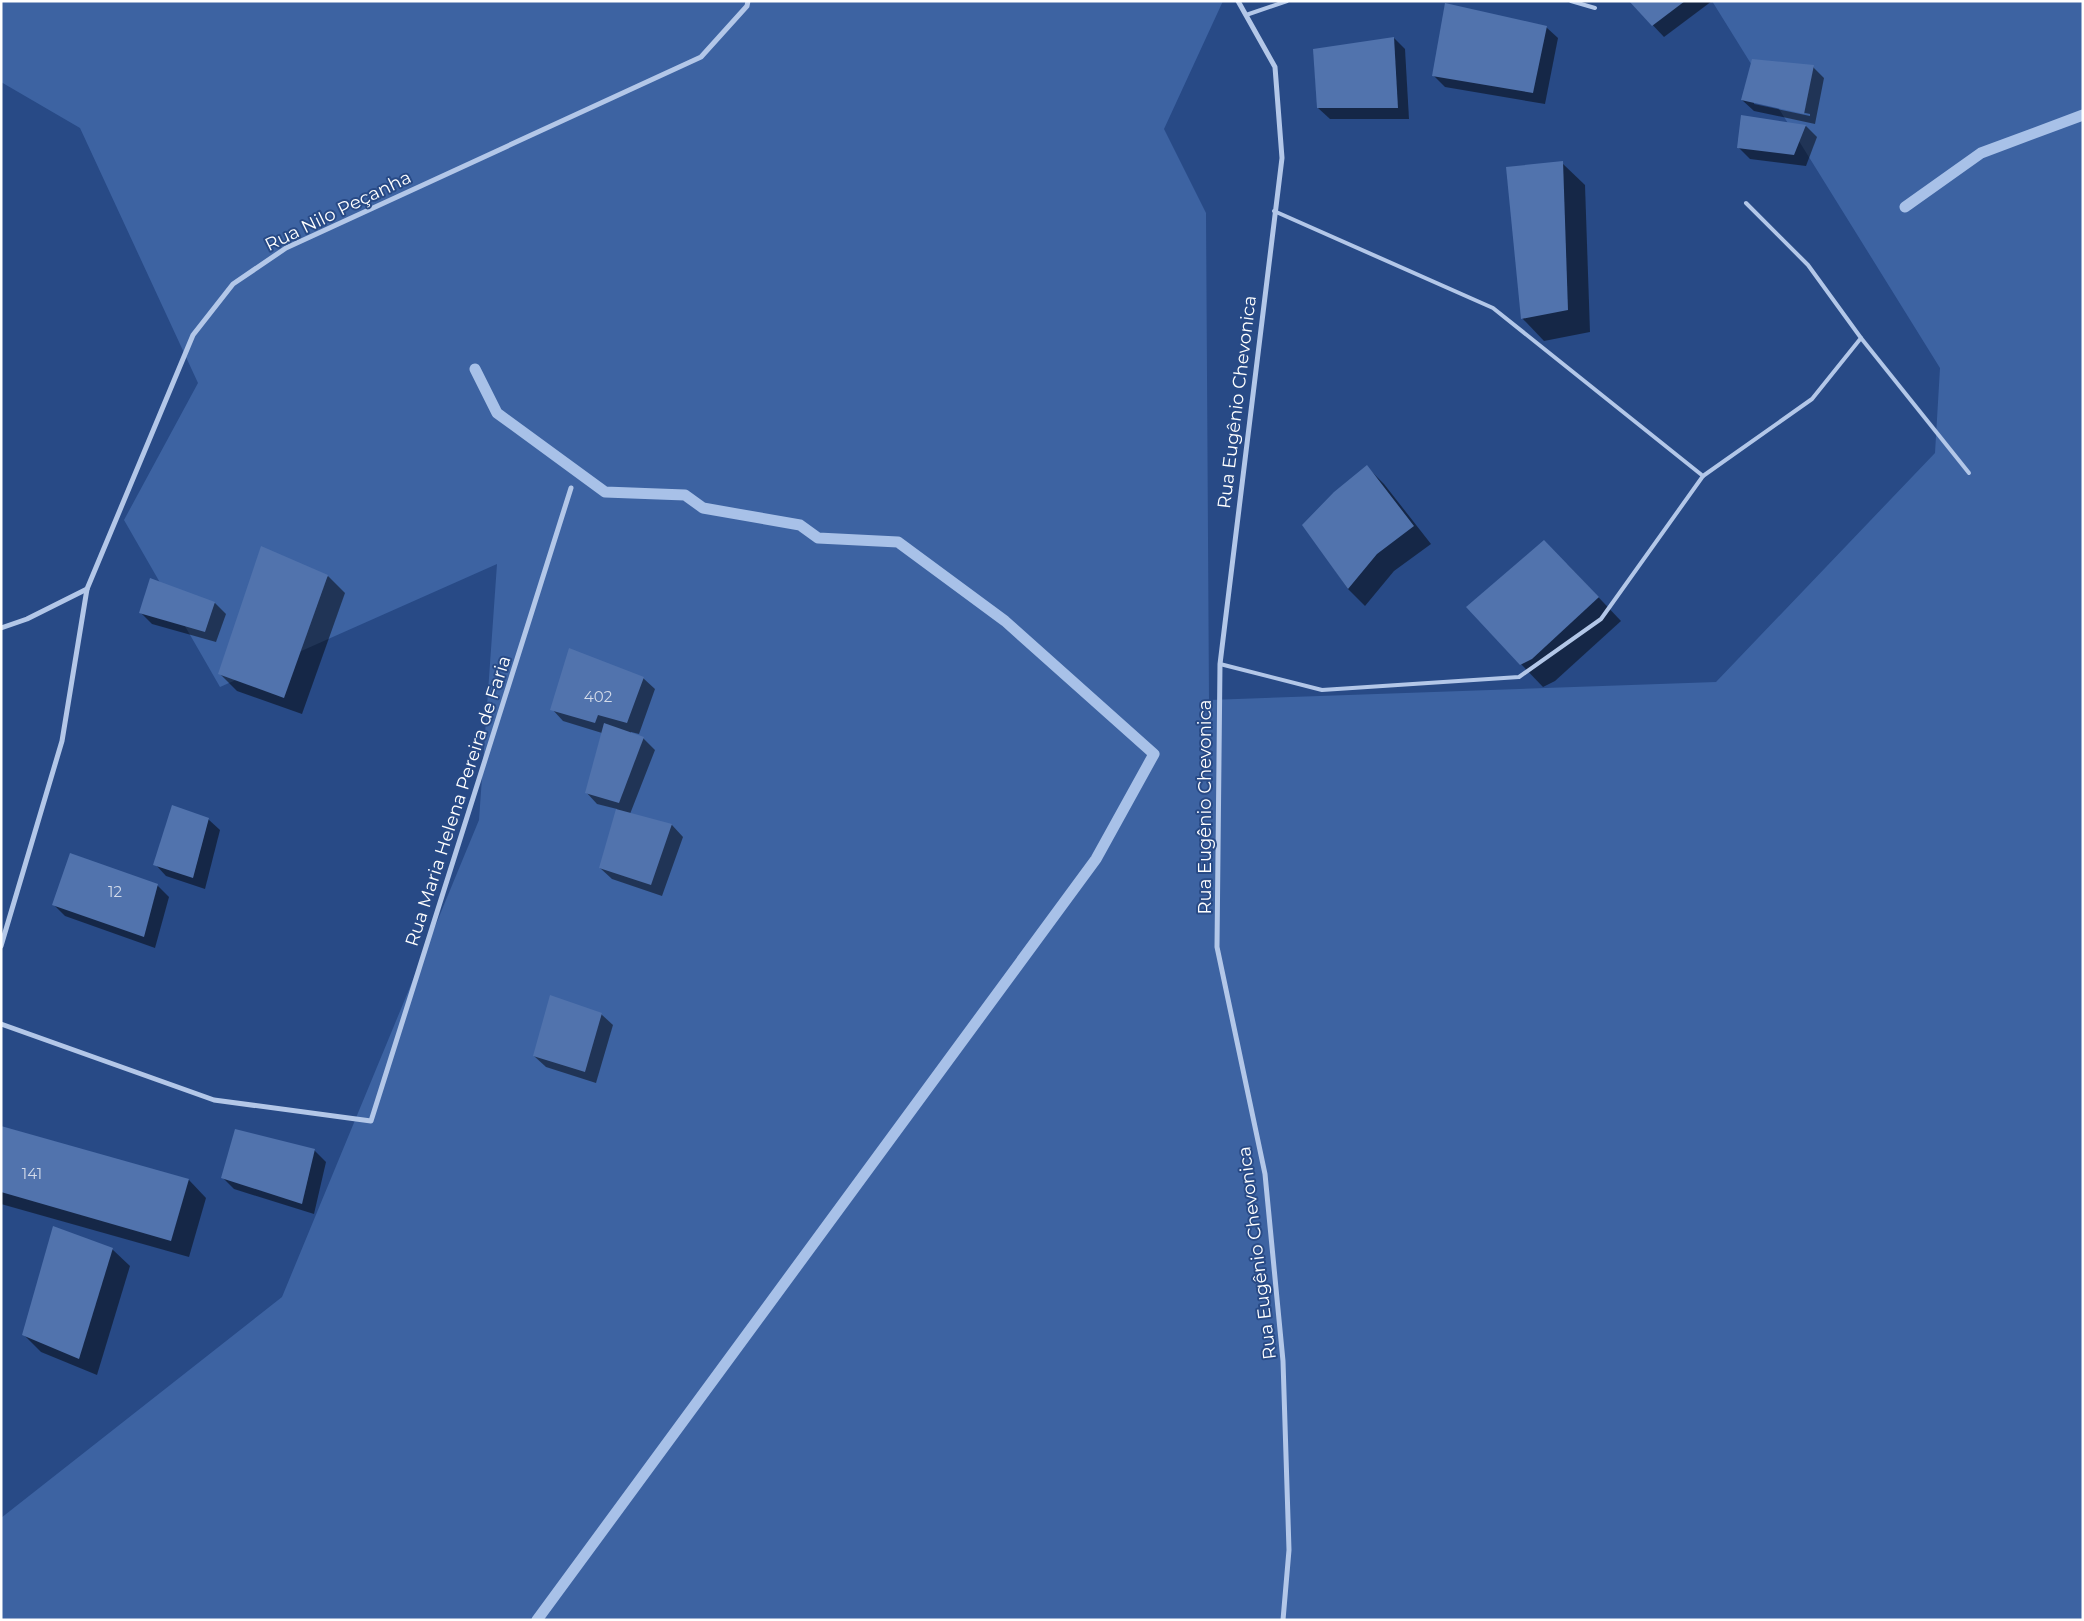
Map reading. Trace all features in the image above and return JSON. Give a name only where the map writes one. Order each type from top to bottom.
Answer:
[{"type":"street","name":"Rua Nilo Peçanha","points":[[1,946],[62,741],[87,589],[193,335],[233,284],[286,248],[701,56],[747,6],[748,1]]},
{"type":"street","name":"Rua Eugênio Chevonica","points":[[1238,1],[1275,67],[1282,158],[1220,664],[1218,947],[1265,1174],[1284,1361],[1289,1550],[1283,1620]]},
{"type":"street","name":"Rua Maria Helena Pereira de Faria","points":[[1,1024],[214,1100],[371,1122],[571,488]]},
{"type":"street","points":[[1,628],[27,619],[87,589]]},
{"type":"lane","points":[[1246,15],[1287,1]]},
{"type":"lane","points":[[1571,1],[1595,8]]},
{"type":"lane","points":[[1746,203],[1808,265],[1861,338],[1970,473]]},
{"type":"lane","points":[[1274,211],[1493,308],[1703,476]]},
{"type":"lane","points":[[1220,664],[1322,690],[1519,677],[1601,619],[1703,476],[1812,399],[1861,338]]},
{"type":"shaded area","points":[[1,1],[1223,1],[1164,129],[1206,213],[1209,700],[1716,682],[1935,453],[1940,368],[1712,1],[2083,1],[2083,1620],[1,1620],[1,1518],[282,1297],[479,820],[497,564],[220,687],[124,520],[198,383],[80,128],[1,82]]},
{"type":"building","points":[[1629,1],[1685,1],[1652,26]]},
{"type":"building","points":[[1445,3],[1547,26],[1533,93],[1432,76]]},
{"type":"building","points":[[1394,37],[1398,108],[1317,108],[1313,49]]},
{"type":"building","points":[[1752,59],[1814,65],[1804,114],[1741,100]]},
{"type":"building","points":[[1741,115],[1806,125],[1794,155],[1737,148]]},
{"type":"building","points":[[1563,161],[1568,310],[1521,319],[1506,167]]},
{"type":"building","points":[[1367,465],[1414,526],[1377,554],[1348,589],[1302,525],[1334,492]]},
{"type":"building","points":[[1544,540],[1599,597],[1532,659],[1520,665],[1466,607]]},
{"type":"building","points":[[261,546],[328,575],[284,698],[218,674]]},
{"type":"building","points":[[150,578],[215,602],[205,632],[139,613]]},
{"type":"building","points":[[569,648],[644,677],[627,723],[598,715],[595,723],[550,710]]},
{"type":"building","points":[[604,723],[644,737],[619,803],[585,793]]},
{"type":"building","points":[[172,805],[209,818],[193,878],[153,865]]},
{"type":"building","points":[[616,809],[672,824],[651,885],[599,868]]},
{"type":"building","points":[[70,853],[158,884],[144,937],[52,905]]},
{"type":"building","points":[[550,995],[602,1013],[585,1072],[533,1056]]},
{"type":"building","points":[[1,1126],[189,1179],[171,1241],[1,1192]]},
{"type":"building","points":[[235,1129],[315,1149],[302,1204],[221,1178]]},
{"type":"building","points":[[53,1226],[113,1248],[79,1359],[22,1335]]},
{"type":"waterway","points":[[1905,207],[1981,153],[2083,115]]},
{"type":"waterway","points":[[475,369],[497,413],[605,492],[685,495],[703,508],[800,525],[818,538],[898,542],[1005,621],[1154,754],[1096,859],[537,1620]]}]
